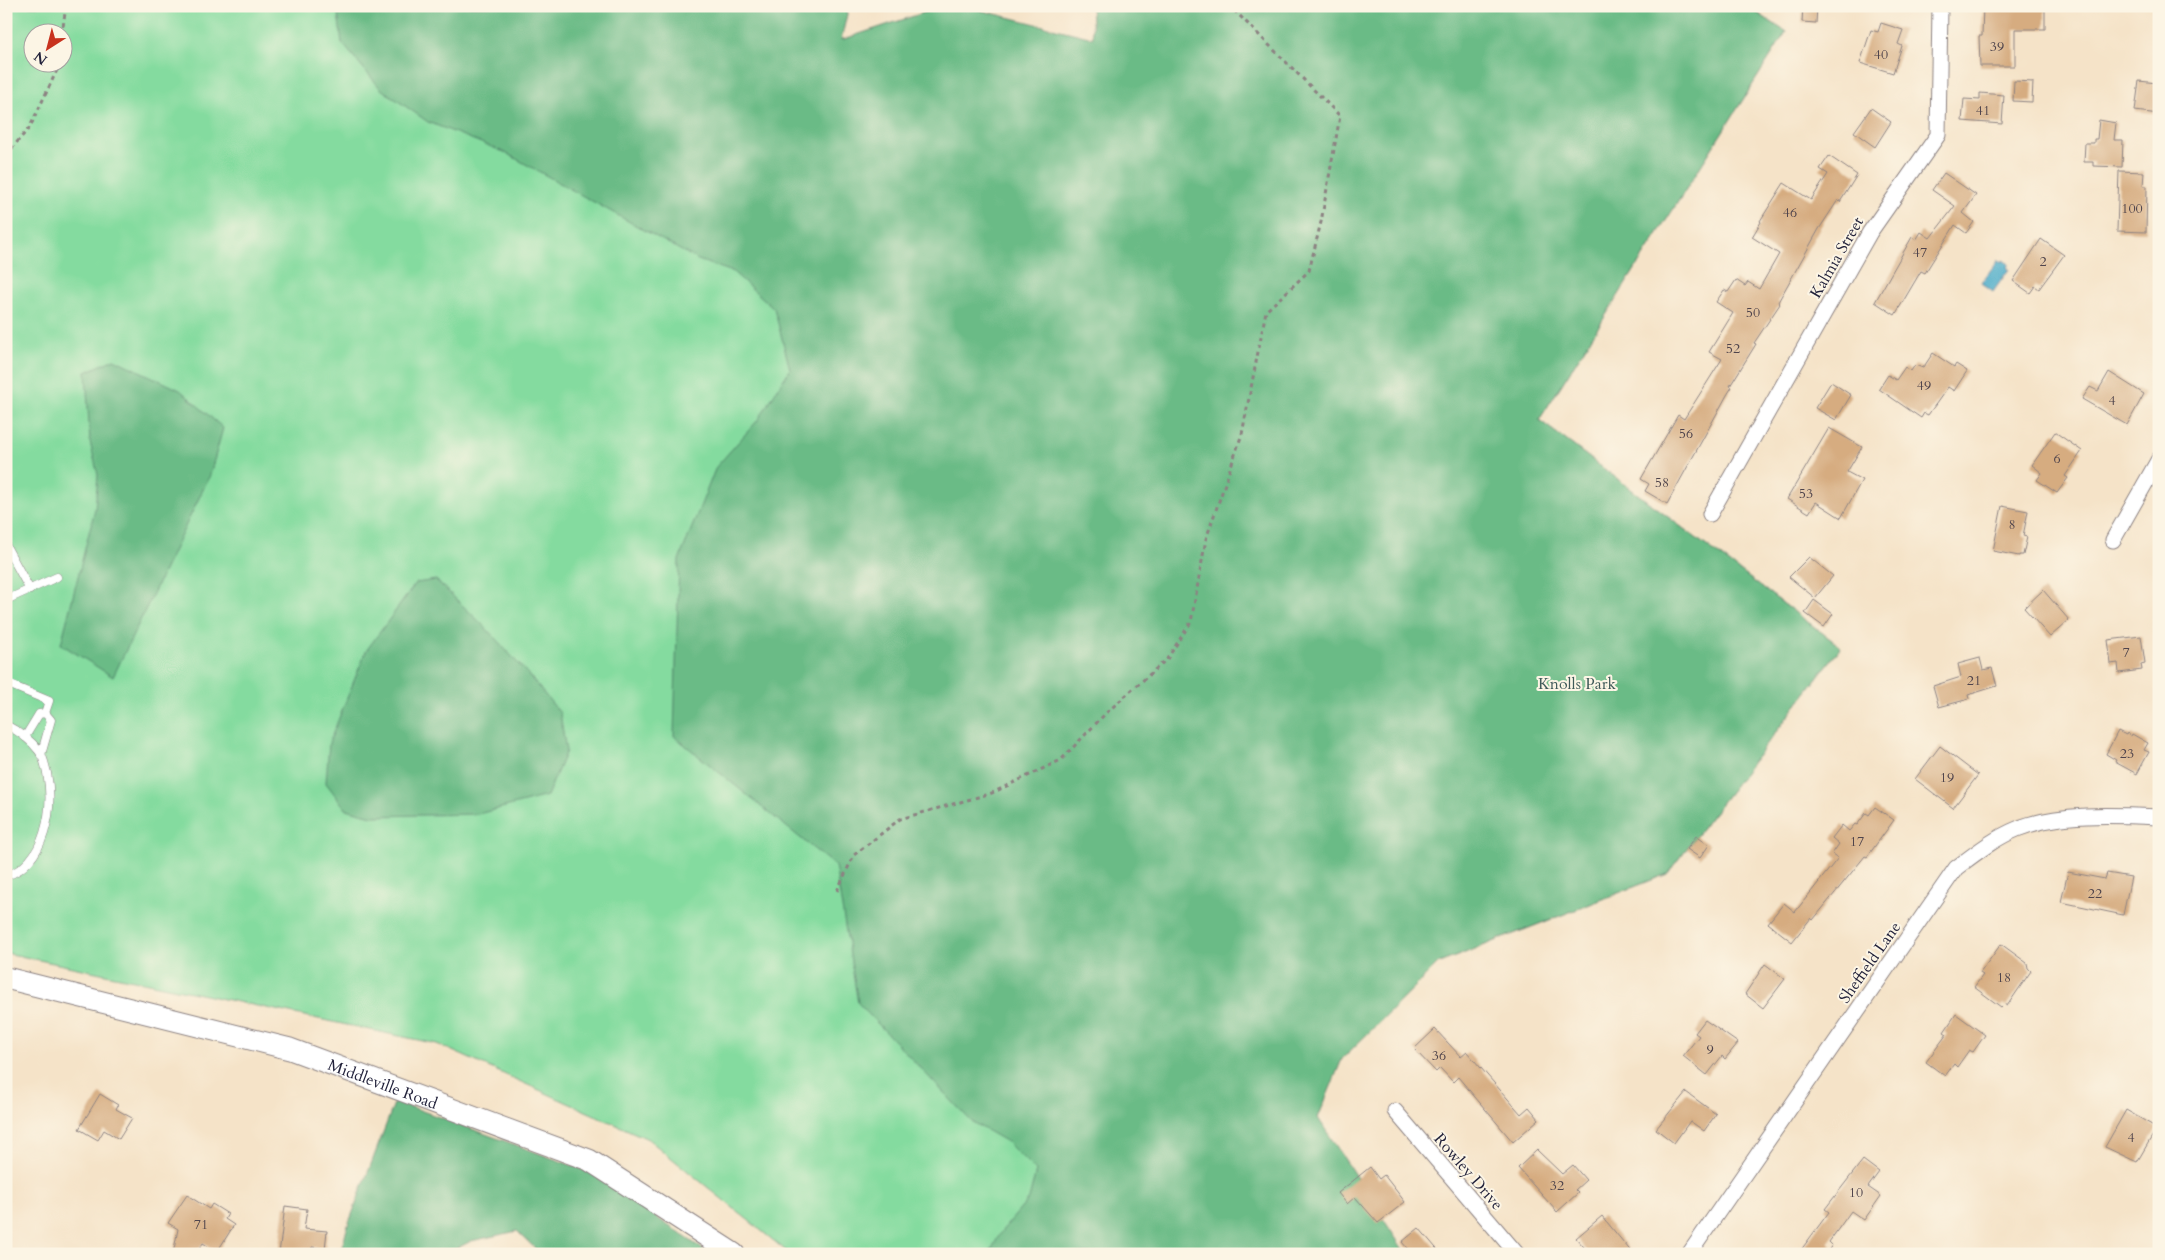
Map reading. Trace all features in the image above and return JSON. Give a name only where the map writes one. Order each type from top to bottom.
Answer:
[{"type":"street","name":"Kalmia Street","points":[[1710,514],[1870,232],[1938,135],[1940,6]]},
{"type":"street","points":[[2113,540],[2159,459]]},
{"type":"street","name":"Sheffield Lane","points":[[1689,1254],[1956,868],[1987,844],[2019,828],[2057,819],[2106,814],[2159,818]]},
{"type":"street","name":"Middleville Road","points":[[6,978],[290,1049],[589,1160],[734,1254]]},
{"type":"street","name":"Rowley Drive","points":[[1395,1111],[1517,1254]]},
{"type":"lane","points":[[6,546],[30,590]]},
{"type":"lane","points":[[6,600],[57,577]]},
{"type":"lane","points":[[6,684],[49,701],[45,713]]},
{"type":"lane","points":[[25,738],[39,714],[45,713]]},
{"type":"lane","points":[[6,876],[18,870],[33,855],[46,828],[50,790],[42,755],[51,720],[45,713]]},
{"type":"lane","points":[[6,725],[25,738],[42,755]]},
{"type":"path","points":[[64,22],[66,6]]},
{"type":"path","points":[[837,891],[854,855],[900,819],[992,793],[1061,760],[1106,713],[1167,659],[1191,622],[1206,539],[1242,434],[1266,311],[1310,271],[1340,116],[1230,6]]},
{"type":"path","points":[[6,155],[30,127],[56,72]]},
{"type":"green space","name":"Knolls Park","points":[[6,6],[604,6],[1385,407],[1747,6],[1786,32],[1539,420],[1841,647],[1667,874],[1439,963],[1340,1057],[1268,1254],[790,1254],[648,1139],[437,1044],[6,953]]},
{"type":"green space","name":"Knolls Park","points":[[337,6],[849,6],[841,40],[944,6],[963,6],[1093,38],[1091,6],[1747,6],[1786,32],[1539,420],[1841,647],[1667,874],[1439,963],[1342,1059],[1318,1118],[1406,1254],[989,1254],[1001,1232],[1029,1199],[1036,1171],[1007,1142],[972,1122],[858,1003],[835,866],[674,736],[679,560],[716,467],[758,420],[790,369],[774,308],[733,272],[698,260],[504,152],[428,122],[381,89],[342,43]]},
{"type":"green space","points":[[114,359],[180,390],[223,428],[210,475],[113,677],[61,644],[95,509],[98,475],[90,442],[86,372]]},
{"type":"green space","points":[[436,580],[483,625],[527,673],[560,713],[566,751],[547,796],[478,814],[372,816],[346,809],[326,783],[329,743],[366,651],[416,583]]},
{"type":"green space","points":[[395,1101],[590,1172],[710,1254],[541,1254],[517,1231],[471,1241],[446,1254],[340,1254],[348,1225]]},
{"type":"water","points":[[1998,260],[2001,262],[2003,260],[2009,264],[2007,267],[2009,269],[1993,292],[1981,283]]},
{"type":"building","points":[[1803,6],[1817,6],[1816,23],[1802,22]]},
{"type":"building","points":[[1983,6],[2045,6],[2045,29],[2015,29],[2015,66],[1980,66],[1979,36],[1982,36]]},
{"type":"building","points":[[1881,23],[1903,30],[1898,44],[1902,46],[1893,73],[1860,63],[1871,30],[1878,32]]},
{"type":"building","points":[[2014,81],[2033,82],[2032,102],[2013,101]]},
{"type":"building","points":[[2139,81],[2157,83],[2156,91],[2159,91],[2159,114],[2135,111]]},
{"type":"building","points":[[1980,93],[2004,95],[2002,124],[1962,121],[1964,99],[1980,100]]},
{"type":"building","points":[[1871,108],[1891,122],[1875,147],[1854,132]]},
{"type":"building","points":[[2099,120],[2116,123],[2114,140],[2123,140],[2122,167],[2093,166],[2093,162],[2084,162],[2085,143],[2094,143],[2094,139],[2097,139]]},
{"type":"building","points":[[1829,156],[1857,175],[1840,202],[1838,200],[1819,229],[1778,302],[1780,304],[1754,343],[1756,344],[1730,386],[1732,387],[1667,504],[1645,491],[1649,484],[1641,479],[1678,415],[1684,419],[1722,359],[1709,352],[1733,313],[1716,302],[1724,290],[1728,292],[1736,280],[1745,286],[1748,282],[1759,289],[1779,254],[1752,237],[1760,221],[1784,183],[1811,200],[1828,174],[1820,169]]},
{"type":"building","points":[[2119,171],[2144,172],[2143,186],[2147,186],[2146,232],[2117,231]]},
{"type":"building","points":[[1944,173],[1976,195],[1963,213],[1974,222],[1966,233],[1955,225],[1925,273],[1921,271],[1895,315],[1875,302],[1912,237],[1916,240],[1921,232],[1930,238],[1955,206],[1932,190]]},
{"type":"building","points":[[2041,239],[2064,255],[2039,289],[2035,286],[2030,293],[2013,281]]},
{"type":"building","points":[[1933,353],[1954,367],[1956,364],[1967,371],[1954,391],[1948,387],[1928,415],[1924,413],[1921,418],[1879,389],[1888,375],[1896,380],[1905,367],[1911,371],[1915,365],[1923,368]]},
{"type":"building","points":[[2109,372],[2144,394],[2127,425],[2082,399],[2090,387],[2098,391]]},
{"type":"building","points":[[1831,382],[1851,395],[1836,420],[1815,408]]},
{"type":"building","points":[[1829,428],[1862,447],[1847,472],[1862,480],[1841,518],[1816,502],[1809,513],[1787,499]]},
{"type":"building","points":[[2055,432],[2082,451],[2065,476],[2068,478],[2057,493],[2037,480],[2042,473],[2032,465]]},
{"type":"building","points":[[2002,506],[2028,511],[2023,536],[2027,537],[2023,555],[2019,556],[1993,551]]},
{"type":"building","points":[[1809,557],[1833,576],[1815,598],[1789,577]]},
{"type":"building","points":[[2043,590],[2069,620],[2050,637],[2024,608]]},
{"type":"building","points":[[1814,600],[1833,614],[1824,627],[1805,613]]},
{"type":"building","points":[[2141,636],[2145,663],[2141,664],[2142,670],[2119,673],[2118,663],[2111,664],[2108,640]]},
{"type":"building","points":[[1980,658],[1983,670],[1992,668],[1997,686],[1968,695],[1969,699],[1939,707],[1933,686],[1961,677],[1958,664]]},
{"type":"building","points":[[2118,731],[2126,735],[2127,733],[2131,736],[2132,734],[2148,743],[2144,750],[2149,752],[2137,774],[2115,762],[2116,760],[2106,754]]},
{"type":"building","points":[[1940,746],[1978,775],[1953,808],[1915,779]]},
{"type":"building","points":[[1875,807],[1894,820],[1867,857],[1865,856],[1813,920],[1811,918],[1792,942],[1768,923],[1784,903],[1795,912],[1838,858],[1832,854],[1839,844],[1832,838],[1842,825],[1849,831],[1855,824],[1857,825],[1866,813],[1869,815]]},
{"type":"building","points":[[1696,836],[1709,845],[1700,858],[1687,849]]},
{"type":"building","points":[[2068,872],[2105,879],[2107,873],[2131,877],[2123,915],[2061,902]]},
{"type":"building","points":[[2001,944],[2027,963],[2031,971],[2007,1006],[2004,1004],[2001,1007],[1974,987],[1983,975],[1980,973]]},
{"type":"building","points":[[1765,964],[1785,979],[1763,1008],[1745,994]]},
{"type":"building","points":[[1956,1014],[1985,1035],[1973,1052],[1969,1050],[1957,1067],[1954,1064],[1945,1076],[1926,1062],[1947,1034],[1944,1032]]},
{"type":"building","points":[[1705,1020],[1738,1043],[1725,1059],[1722,1056],[1707,1075],[1683,1056],[1699,1036],[1695,1033]]},
{"type":"building","points":[[1435,1029],[1461,1057],[1467,1052],[1521,1114],[1529,1107],[1539,1119],[1513,1142],[1458,1077],[1453,1082],[1440,1068],[1436,1072],[1414,1049]]},
{"type":"building","points":[[1686,1092],[1716,1114],[1704,1131],[1690,1121],[1674,1143],[1656,1129]]},
{"type":"building","points":[[100,1094],[118,1105],[116,1109],[132,1118],[119,1139],[104,1130],[98,1140],[79,1129]]},
{"type":"building","points":[[2126,1110],[2157,1128],[2137,1162],[2105,1147]]},
{"type":"building","points":[[1537,1150],[1562,1174],[1573,1165],[1586,1180],[1575,1190],[1578,1193],[1557,1212],[1518,1168]]},
{"type":"building","points":[[1863,1160],[1879,1172],[1868,1187],[1881,1196],[1864,1220],[1851,1211],[1829,1242],[1832,1245],[1826,1254],[1798,1254],[1829,1212],[1825,1209]]},
{"type":"building","points":[[1370,1167],[1379,1179],[1384,1175],[1405,1202],[1378,1223],[1355,1197],[1347,1204],[1338,1193]]},
{"type":"building","points":[[187,1195],[209,1209],[212,1204],[228,1214],[225,1219],[234,1225],[217,1252],[203,1243],[196,1254],[173,1254],[178,1229],[168,1223]]},
{"type":"building","points":[[285,1206],[307,1209],[304,1229],[327,1231],[325,1249],[312,1247],[311,1254],[279,1254]]},
{"type":"building","points":[[1602,1216],[1633,1254],[1590,1254],[1576,1238]]},
{"type":"building","points":[[1419,1228],[1441,1254],[1412,1254],[1402,1242]]}]
